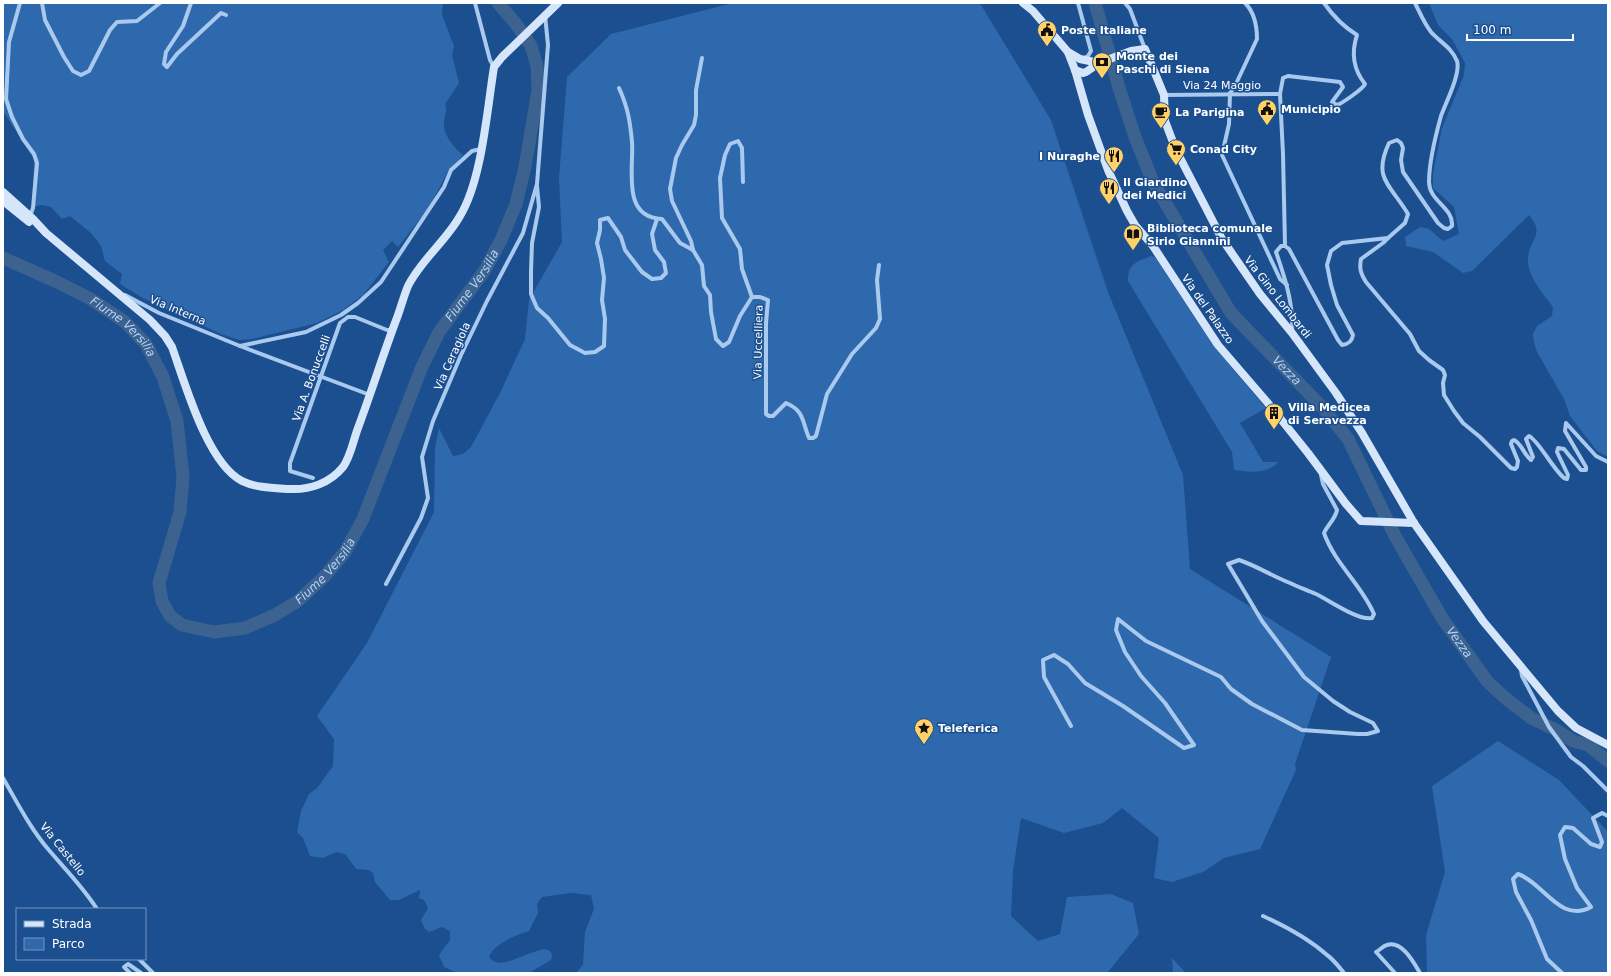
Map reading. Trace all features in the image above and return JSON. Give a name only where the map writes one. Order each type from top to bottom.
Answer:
[{"type":"main road","points":[[3,192],[43,229],[150,320],[165,336],[172,347],[200,423],[212,450],[228,470],[242,480],[257,486],[296,489],[313,486],[327,481],[343,467],[351,449],[408,286],[462,212],[467,202],[476,175],[481,150],[494,67],[532,27],[558,3]]},
{"type":"main road","points":[[1023,3],[1033,11],[1068,52],[1083,59],[1099,63]]},
{"type":"main road","points":[[1083,59],[1077,64],[1075,70],[1086,72],[1099,63],[1137,50],[1145,49]]},
{"type":"main road","name":"Via Gino Lombardi","points":[[1145,49],[1164,95],[1165,121],[1176,150],[1222,239],[1260,294],[1292,333],[1345,406],[1414,523],[1483,621],[1558,711],[1576,728],[1608,745]]},
{"type":"main road","name":"Via del Palazzo","points":[[1068,52],[1075,70],[1088,115],[1108,170],[1135,225],[1152,246],[1218,345],[1268,402],[1346,504],[1361,521],[1414,523]]},
{"type":"main road","points":[[4,201],[18,205]]},
{"type":"main road","points":[[4,201],[27,220],[43,229]]},
{"type":"street","points":[[20,3],[9,42],[6,99],[12,117],[23,139],[34,154],[37,163],[33,208],[30,216]]},
{"type":"street","points":[[42,3],[45,20],[64,57],[73,71],[81,75],[89,71],[110,30],[117,22],[137,21],[160,3]]},
{"type":"street","points":[[191,3],[183,26],[166,52],[164,64],[167,67],[177,54],[221,13],[226,15]]},
{"type":"street","points":[[475,3],[490,60],[494,67]]},
{"type":"street","points":[[1078,3],[1091,51],[1088,56],[1083,59]]},
{"type":"street","points":[[1125,3],[1130,9],[1145,49]]},
{"type":"street","points":[[1245,3],[1254,18],[1257,30],[1256,38],[1235,86],[1230,93],[1229,124],[1222,155],[1280,279],[1287,286]]},
{"type":"street","points":[[1324,3],[1332,15],[1350,31],[1357,35],[1354,45],[1353,59],[1361,79],[1365,84],[1363,89],[1347,98],[1342,104],[1337,105],[1332,102],[1344,87],[1340,82],[1288,76],[1283,78],[1280,94],[1285,246],[1289,249],[1334,335],[1342,345],[1348,344],[1353,336],[1337,305],[1331,284],[1327,265],[1331,251],[1342,243],[1388,238]]},
{"type":"street","points":[[1415,3],[1424,22],[1452,52],[1457,63],[1455,80],[1441,116],[1434,143],[1429,183],[1432,195],[1450,215],[1452,226],[1448,229],[1444,228],[1438,223],[1403,172],[1401,160],[1403,148],[1401,143],[1397,140],[1389,143],[1382,156],[1381,168],[1384,179],[1408,214],[1406,224],[1361,259],[1361,272],[1366,282],[1410,334],[1420,351],[1429,360],[1443,370],[1445,375],[1443,383],[1444,395],[1463,423],[1480,437],[1511,468],[1514,469],[1517,466],[1518,461],[1511,444],[1512,441],[1514,440],[1518,442],[1527,457],[1531,460],[1533,457],[1526,439],[1530,436],[1564,478],[1567,478],[1568,475],[1557,452],[1558,448],[1564,449],[1581,470],[1586,470],[1586,467],[1565,431],[1566,423],[1596,456],[1608,462]]},
{"type":"street","name":"Via Ceragiola","points":[[386,584],[421,518],[428,498],[422,457],[428,434],[464,349],[487,301],[523,233],[536,184],[548,45],[545,15]]},
{"type":"street","points":[[693,250],[691,241],[672,201],[670,189],[676,158],[694,125],[696,115],[696,90],[702,58]]},
{"type":"street","points":[[536,184],[539,207],[532,243],[531,294],[537,308],[548,318],[570,345],[585,353],[595,352],[604,346],[605,336],[605,319],[602,300],[604,278],[602,259],[597,243],[600,230],[600,220],[608,218],[622,238],[625,250],[642,272],[652,279],[662,278],[666,273],[664,262],[655,250],[652,234],[657,219],[648,217],[641,211],[636,204],[633,194],[631,178],[633,163],[630,123],[627,105],[619,88]]},
{"type":"street","name":"Via 24 Maggio","points":[[1164,95],[1230,93],[1280,94]]},
{"type":"street","points":[[743,182],[742,148],[738,141],[730,144],[725,155],[720,178],[722,218],[740,249],[742,269],[752,297]]},
{"type":"street","points":[[240,346],[306,332],[341,315],[358,303],[381,282],[444,188],[451,170],[472,151],[481,150]]},
{"type":"street","name":"Via Uccelliera","points":[[657,219],[662,219],[680,243],[693,250],[702,265],[704,286],[710,296],[711,312],[716,339],[723,346],[729,342],[740,316],[752,297],[760,297],[768,300],[766,323],[766,414],[773,416],[786,404],[794,407],[802,416],[809,438],[816,436],[827,394],[838,375],[852,354],[876,328],[880,319],[877,280],[879,265]]},
{"type":"street","points":[[1285,246],[1281,246],[1276,252],[1287,286],[1293,321],[1292,333]]},
{"type":"street","name":"Via Interna","points":[[110,287],[160,313],[240,346],[370,395]]},
{"type":"street","name":"Via A. Bonuccelli","points":[[313,478],[290,471],[290,463],[340,323],[348,317],[355,317],[387,330],[392,330]]},
{"type":"street","points":[[1071,726],[1044,677],[1043,660],[1054,655],[1068,664],[1085,683],[1123,706],[1184,748],[1194,745],[1165,703],[1141,676],[1125,652],[1116,630],[1118,619],[1146,641],[1221,677],[1231,689],[1252,704],[1302,730],[1358,734],[1378,731],[1373,723],[1350,712],[1333,701],[1304,677],[1262,621],[1228,564],[1239,560],[1250,564],[1327,599],[1353,614],[1367,619],[1372,618],[1374,614],[1371,607],[1361,590],[1329,547],[1324,533],[1327,527],[1336,518],[1337,510],[1323,484],[1320,470]]},
{"type":"street","points":[[1520,665],[1522,676],[1549,727],[1571,757],[1583,766],[1608,791]]},
{"type":"street","name":"Via Castello","points":[[3,778],[18,806],[47,848],[79,883],[96,908]]},
{"type":"street","points":[[1562,973],[1547,959],[1523,902],[1516,892],[1513,879],[1518,874],[1524,876],[1549,898],[1573,912],[1582,912],[1591,907],[1577,888],[1565,859],[1560,836],[1565,827],[1573,828],[1591,844],[1600,847],[1602,842],[1593,818],[1602,813],[1608,816]]},
{"type":"street","points":[[1263,916],[1276,922],[1328,955],[1344,973]]},
{"type":"street","points":[[1395,973],[1376,952],[1386,945],[1393,944],[1401,948],[1409,956],[1420,973]]},
{"type":"street","points":[[140,960],[153,973]]},
{"type":"street","points":[[130,973],[124,967],[128,964],[141,973]]},
{"type":"green space","points":[[3,3],[443,3],[442,15],[454,46],[452,55],[459,83],[445,104],[446,111],[444,127],[447,136],[456,149],[463,155],[448,171],[429,208],[398,247],[392,241],[383,250],[389,262],[363,295],[343,310],[317,323],[252,339],[239,340],[221,334],[141,297],[120,284],[122,274],[105,261],[101,246],[91,233],[70,216],[62,219],[51,207],[42,205],[32,207],[34,159],[3,111]]},
{"type":"green space","points":[[733,3],[977,3],[981,5],[1051,120],[1108,292],[1183,475],[1190,569],[1331,657],[1295,764],[1296,770],[1260,849],[1224,858],[1203,872],[1172,882],[1154,878],[1159,838],[1122,808],[1103,823],[1064,833],[1021,818],[1013,871],[1011,916],[1038,941],[1060,934],[1067,897],[1111,894],[1133,903],[1139,934],[1107,973],[576,973],[583,965],[585,932],[594,909],[591,895],[571,893],[542,897],[537,904],[538,913],[529,931],[512,937],[501,944],[489,957],[495,962],[503,963],[546,949],[551,952],[551,960],[529,973],[457,973],[444,967],[439,955],[450,940],[450,931],[442,927],[429,932],[425,929],[421,920],[428,908],[424,900],[419,898],[420,890],[399,900],[390,900],[375,882],[373,873],[369,870],[356,869],[345,854],[336,852],[323,858],[310,856],[303,838],[297,832],[301,811],[309,794],[317,788],[333,766],[334,739],[317,716],[367,643],[434,512],[435,448],[439,428],[453,456],[463,454],[471,447],[501,391],[525,339],[529,300],[562,242],[559,178],[567,77],[611,34]]},
{"type":"green space","points":[[1429,3],[1608,3],[1608,457],[1597,451],[1570,416],[1564,399],[1537,352],[1534,343],[1533,334],[1537,326],[1552,316],[1553,307],[1536,284],[1528,264],[1529,252],[1536,232],[1534,222],[1529,215],[1472,271],[1463,273],[1433,252],[1406,246],[1405,237],[1420,227],[1429,229],[1443,241],[1459,234],[1454,207],[1433,188],[1433,174],[1442,128],[1464,75],[1465,63],[1452,39],[1438,25]]},
{"type":"green space","points":[[1151,256],[1155,257],[1216,349],[1266,408],[1240,423],[1263,462],[1278,462],[1268,469],[1258,472],[1234,470],[1232,452],[1128,281],[1128,275],[1134,264]]},
{"type":"green space","points":[[1498,741],[1559,780],[1608,832],[1608,973],[1427,973],[1426,935],[1445,872],[1432,786]]},
{"type":"green space","points":[[1172,958],[1186,973],[1173,973]]},
{"type":"waterway","name":"Fiume Versilia","points":[[3,258],[89,298],[125,322],[146,344],[163,377],[177,421],[183,477],[180,512],[159,583],[162,601],[170,616],[182,625],[214,632],[245,628],[275,615],[298,601],[324,577],[345,552],[363,519],[421,369],[439,332],[485,270],[501,240],[516,204],[525,167],[538,90],[537,66],[531,46],[516,24],[498,3]]},
{"type":"waterway","name":"Vezza","points":[[1095,3],[1120,91],[1135,137],[1153,182],[1231,313],[1323,408],[1348,439],[1395,536],[1442,618],[1487,681],[1504,697],[1531,718],[1556,730],[1573,741],[1588,745],[1608,761]]},
{"type":"place","name":"Poste Italiane","points":[[1047,47]]},
{"type":"place","name":"Monte dei Paschi di Siena","points":[[1102,79]]},
{"type":"place","name":"Municipio","points":[[1267,126]]},
{"type":"place","name":"La Parigina","points":[[1161,129]]},
{"type":"place","name":"Conad City","points":[[1176,166]]},
{"type":"place","name":"I Nuraghe","points":[[1114,173]]},
{"type":"place","name":"Il Giardino dei Medici","points":[[1109,205]]},
{"type":"place","name":"Biblioteca comunale Sirio Giannini","points":[[1133,251]]},
{"type":"place","name":"Villa Medicea di Seravezza","points":[[1274,430]]},
{"type":"place","name":"Teleferica","points":[[924,745]]}]
